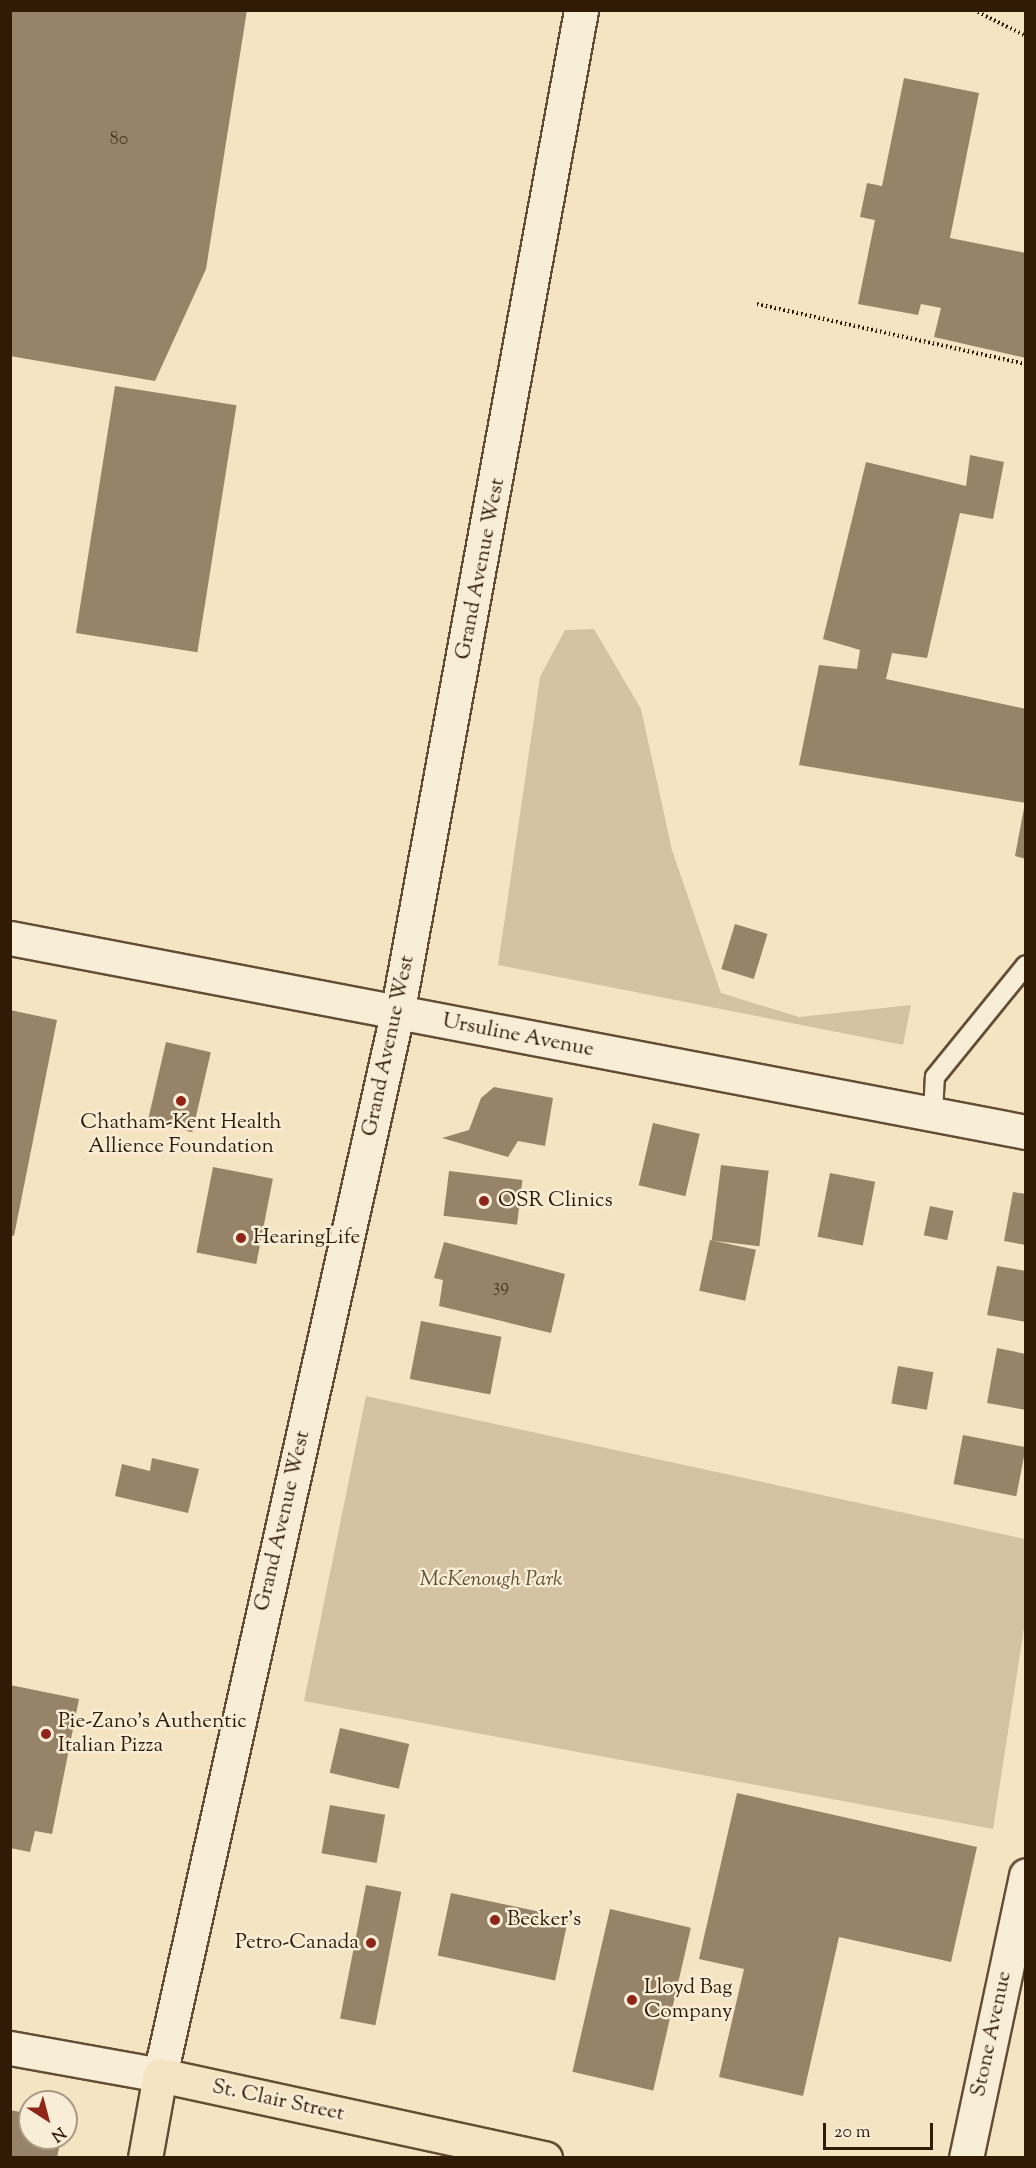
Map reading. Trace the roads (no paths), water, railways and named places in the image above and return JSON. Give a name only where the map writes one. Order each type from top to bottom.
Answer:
[{"type":"main road","name":"Grand Avenue West","points":[[160,2074],[397,1014],[581,10]]},
{"type":"main road","name":"Ursuline Avenue","points":[[10,938],[397,1014],[1026,1132]]},
{"type":"main road","name":"Stone Avenue","points":[[966,2157],[1026,1875]]},
{"type":"main road","name":"St. Clair Street","points":[[10,2048],[160,2074],[475,2151],[545,2157]]},
{"type":"main road","points":[[144,2157],[160,2074]]},
{"type":"lane","points":[[933,1113],[935,1077],[1026,965]]},
{"type":"place","name":"Chatham-Kent Health Allience Foundation","points":[[181,1101]]},
{"type":"place","name":"OSR Clinics","points":[[484,1201]]},
{"type":"place","name":"HearingLife","points":[[241,1238]]},
{"type":"place","name":"Pie-Zano's Authentic Italian Pizza","points":[[46,1734]]},
{"type":"place","name":"Becker's","points":[[495,1920]]},
{"type":"place","name":"Petro-Canada","points":[[371,1943]]},
{"type":"place","name":"Lloyd Bag Company","points":[[632,2000]]},
{"type":"park label","name":"McKenough Park","points":[[491,1580]]}]
